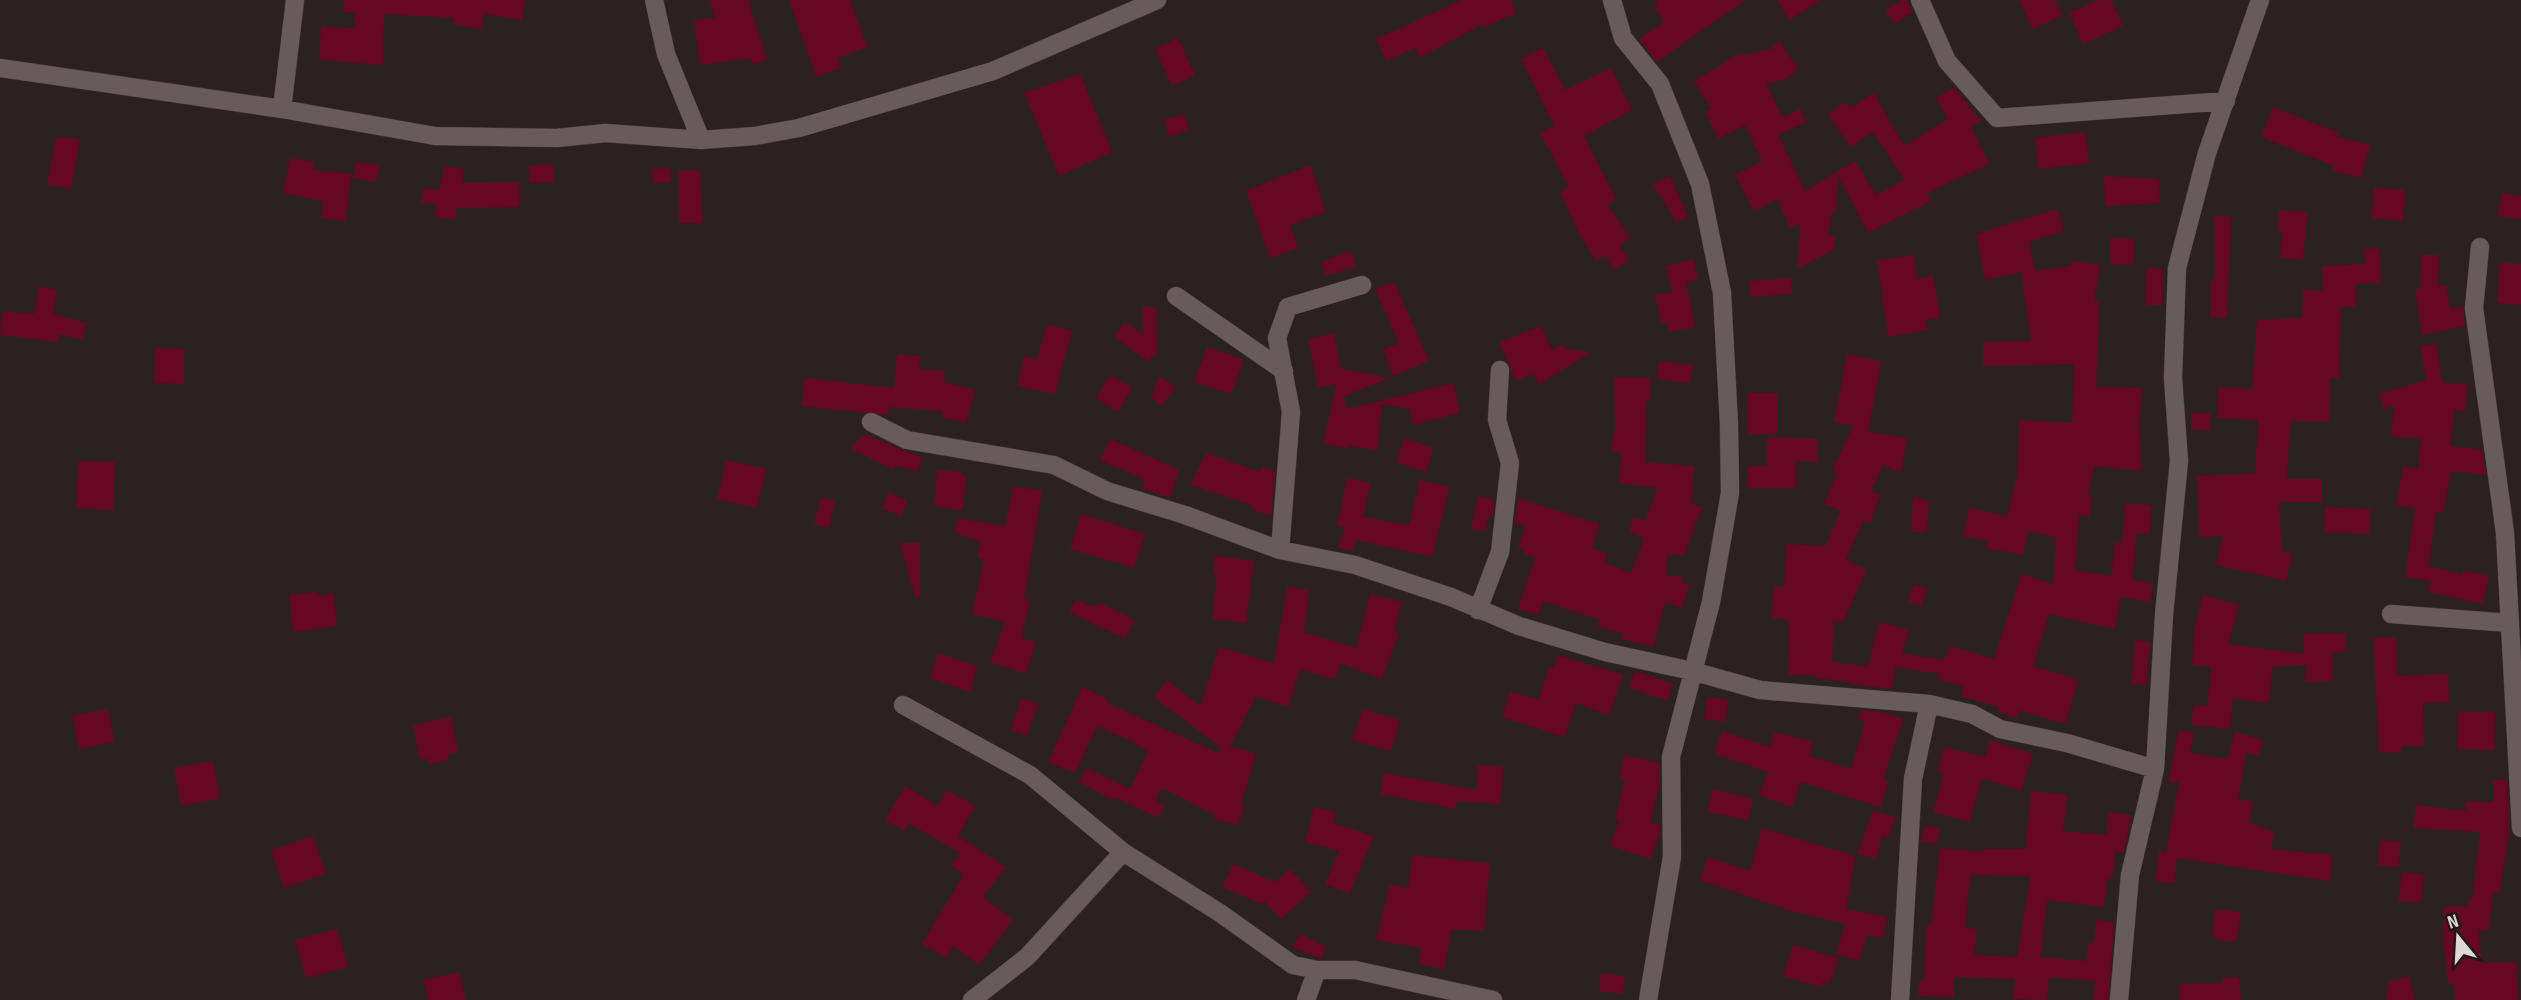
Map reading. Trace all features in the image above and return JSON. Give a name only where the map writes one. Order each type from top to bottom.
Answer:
[{"type":"street","points":[[282,109],[295,0]]},
{"type":"street","points":[[653,0],[666,54],[701,140]]},
{"type":"street","points":[[0,68],[282,109],[435,136],[557,138],[607,133],[701,140],[755,136],[799,128],[993,71],[1157,0]]},
{"type":"street","points":[[1612,0],[1623,38],[1660,84],[1678,122],[1700,184],[1722,293],[1730,425],[1730,493],[1711,602],[1671,757],[1672,857],[1648,1000]]},
{"type":"street","points":[[1920,0],[1947,61],[1997,118],[2226,101]]},
{"type":"street","points":[[2119,1000],[2130,876],[2155,769],[2164,615],[2179,461],[2173,378],[2177,268],[2207,153],[2260,0]]},
{"type":"street","points":[[2480,247],[2474,308],[2513,533],[2510,623],[2521,828]]},
{"type":"street","points":[[1280,550],[1291,412],[1277,338],[1288,307],[1362,285]]},
{"type":"street","points":[[1176,296],[1284,371]]},
{"type":"street","points":[[1478,610],[1500,552],[1510,463],[1497,421],[1500,370]]},
{"type":"street","points":[[871,422],[907,440],[1054,465],[1107,491],[1185,515],[1280,550],[1355,565],[1605,652],[1692,671],[1760,690],[1929,704],[1972,714],[2000,729],[2067,743],[2155,769]]},
{"type":"street","points":[[2391,614],[2510,623]]},
{"type":"street","points":[[1900,1000],[1913,779],[1929,704]]},
{"type":"street","points":[[904,705],[1030,775],[1123,852],[1220,913],[1293,965],[1317,970],[1355,970],[1493,1000]]},
{"type":"street","points":[[972,1000],[1027,957],[1123,852]]},
{"type":"street","points":[[1306,1000],[1317,970]]},
{"type":"building","points":[[344,0],[525,0],[522,20],[484,14],[481,29],[452,24],[454,18],[384,14],[383,65],[319,60],[321,27],[354,28],[355,13],[344,12]]},
{"type":"building","points":[[710,0],[748,0],[767,60],[752,64],[750,58],[700,65],[694,20],[715,18]]},
{"type":"building","points":[[789,0],[850,0],[867,47],[838,58],[841,68],[816,77]]},
{"type":"building","points":[[1462,0],[1511,0],[1516,13],[1485,27],[1483,24],[1419,58],[1415,48],[1386,61],[1376,39]]},
{"type":"building","points":[[1655,0],[1745,0],[1657,62],[1639,39],[1664,22],[1655,8],[1658,7]]},
{"type":"building","points":[[1777,0],[1821,0],[1789,20]]},
{"type":"building","points":[[1906,0],[1913,12],[1894,24],[1885,10]]},
{"type":"building","points":[[2019,0],[2055,0],[2062,16],[2032,29]]},
{"type":"building","points":[[2098,0],[2111,0],[2123,26],[2083,44],[2069,13]]},
{"type":"building","points":[[1178,38],[1195,75],[1172,86],[1155,49]]},
{"type":"building","points":[[1779,40],[1798,69],[1788,78],[1766,84],[1782,117],[1800,109],[1806,122],[1778,135],[1805,191],[1855,161],[1876,195],[1904,180],[1873,132],[1850,147],[1828,114],[1846,102],[1850,108],[1874,93],[1904,146],[1948,119],[1936,98],[1954,87],[1981,121],[1971,127],[1989,164],[1927,193],[1931,201],[1868,233],[1838,176],[1836,210],[1832,212],[1828,236],[1835,237],[1834,250],[1797,269],[1800,224],[1789,228],[1778,199],[1754,211],[1735,175],[1762,161],[1745,125],[1718,139],[1705,112],[1711,109],[1694,81],[1740,53],[1742,56],[1771,49]]},
{"type":"building","points":[[1543,48],[1565,90],[1611,68],[1632,110],[1584,136],[1616,199],[1607,204],[1630,238],[1619,245],[1629,260],[1614,270],[1605,255],[1596,261],[1578,232],[1560,192],[1569,188],[1540,133],[1554,126],[1521,59]]},
{"type":"building","points":[[1080,74],[1112,152],[1059,176],[1024,93]]},
{"type":"building","points":[[2273,107],[2339,133],[2337,137],[2370,145],[2361,178],[2333,171],[2334,166],[2261,137]]},
{"type":"building","points":[[1184,114],[1189,130],[1169,137],[1164,120]]},
{"type":"building","points":[[2085,132],[2089,163],[2038,169],[2035,138]]},
{"type":"building","points":[[56,137],[80,139],[71,189],[47,185]]},
{"type":"building","points":[[290,158],[314,162],[313,170],[351,174],[345,221],[321,218],[323,201],[283,193]]},
{"type":"building","points":[[356,162],[379,165],[376,182],[353,178]]},
{"type":"building","points":[[553,164],[554,182],[529,183],[529,165]]},
{"type":"building","points":[[1310,165],[1326,212],[1290,225],[1298,248],[1270,258],[1246,191]]},
{"type":"building","points":[[444,166],[464,169],[462,183],[519,182],[519,207],[457,208],[455,220],[434,216],[437,205],[421,203],[423,188],[439,190]]},
{"type":"building","points":[[670,168],[671,182],[653,183],[652,169]]},
{"type":"building","points":[[700,170],[702,223],[679,223],[678,171]]},
{"type":"building","points":[[1670,176],[1688,216],[1677,223],[1653,184]]},
{"type":"building","points":[[2104,176],[2159,179],[2160,203],[2105,206]]},
{"type":"building","points":[[2374,188],[2405,190],[2403,221],[2371,218]]},
{"type":"building","points":[[2502,193],[2521,196],[2521,219],[2497,216]]},
{"type":"building","points":[[2057,209],[2064,231],[2029,242],[2035,271],[2070,266],[2071,261],[2100,265],[2094,301],[2098,301],[2099,318],[2096,387],[2142,388],[2139,421],[2141,471],[2094,466],[2088,495],[2092,496],[2089,517],[2079,515],[2075,570],[2111,576],[2115,542],[2122,543],[2125,503],[2152,505],[2149,534],[2137,533],[2132,580],[2153,584],[2150,602],[2121,597],[2114,629],[2049,614],[2033,666],[2078,680],[2065,724],[2019,710],[2017,718],[1998,712],[1999,707],[1961,696],[1963,686],[1938,679],[1940,674],[1895,667],[1892,689],[1815,678],[1815,675],[1788,675],[1789,620],[1771,618],[1774,586],[1784,587],[1786,544],[1825,546],[1841,511],[1824,504],[1837,472],[1832,470],[1853,426],[1834,422],[1847,354],[1881,361],[1868,432],[1907,438],[1901,472],[1883,465],[1871,491],[1881,495],[1869,523],[1863,521],[1846,560],[1867,569],[1843,622],[1834,621],[1832,662],[1868,666],[1879,622],[1909,630],[1902,653],[1944,660],[1950,646],[1994,659],[2021,574],[2053,584],[2056,538],[2028,531],[2023,555],[1986,548],[1988,541],[1963,536],[1969,508],[2007,516],[2017,476],[2019,420],[2072,423],[2074,364],[1983,366],[1983,342],[2031,341],[2021,272],[1985,280],[1976,234]]},
{"type":"building","points":[[2279,210],[2307,212],[2303,260],[2280,258],[2282,231],[2278,231]]},
{"type":"building","points":[[2214,216],[2231,216],[2227,318],[2210,317],[2211,280],[2215,280]]},
{"type":"building","points":[[2109,238],[2134,239],[2133,265],[2109,264]]},
{"type":"building","points":[[2379,248],[2381,283],[2355,284],[2355,307],[2341,307],[2339,378],[2330,378],[2329,422],[2290,421],[2287,479],[2322,479],[2322,502],[2279,502],[2282,552],[2292,554],[2286,581],[2216,565],[2223,536],[2199,537],[2197,476],[2255,473],[2258,420],[2217,418],[2218,387],[2252,389],[2257,320],[2302,318],[2303,290],[2323,291],[2322,266],[2365,264],[2364,249]]},
{"type":"building","points":[[1351,251],[1356,266],[1326,276],[1321,262]]},
{"type":"building","points":[[1914,255],[1917,279],[1933,275],[1940,318],[1925,320],[1927,330],[1888,337],[1877,260]]},
{"type":"building","points":[[2421,255],[2439,255],[2438,286],[2446,285],[2450,309],[2463,307],[2465,326],[2422,335],[2415,289],[2420,289]]},
{"type":"building","points":[[1693,259],[1698,279],[1686,282],[1695,327],[1669,332],[1667,323],[1662,324],[1655,295],[1672,292],[1666,266]]},
{"type":"building","points":[[2500,262],[2521,264],[2521,305],[2497,303]]},
{"type":"building","points":[[2146,268],[2163,269],[2162,305],[2145,305]]},
{"type":"building","points":[[1791,278],[1792,294],[1750,297],[1749,281]]},
{"type":"building","points":[[1394,282],[1429,361],[1393,376],[1383,350],[1399,343],[1375,289]]},
{"type":"building","points":[[39,286],[57,290],[53,314],[86,323],[82,340],[59,334],[58,342],[0,335],[2,311],[34,314]]},
{"type":"building","points":[[1142,307],[1156,307],[1157,356],[1152,356],[1148,362],[1114,336],[1125,322],[1143,335]]},
{"type":"building","points":[[1047,324],[1072,331],[1055,394],[1017,386],[1024,356],[1037,359]]},
{"type":"building","points":[[1541,326],[1552,350],[1564,343],[1565,349],[1592,352],[1539,384],[1533,374],[1516,381],[1499,342]]},
{"type":"building","points":[[1334,333],[1341,369],[1389,378],[1343,397],[1347,409],[1453,383],[1460,413],[1413,425],[1409,409],[1382,404],[1377,450],[1349,446],[1348,449],[1323,443],[1336,384],[1318,388],[1308,339]]},
{"type":"building","points":[[2436,344],[2442,383],[2467,384],[2465,411],[2454,410],[2450,446],[2482,450],[2486,475],[2451,471],[2443,513],[2436,512],[2428,566],[2462,575],[2463,570],[2489,576],[2482,604],[2428,592],[2431,581],[2405,577],[2415,508],[2396,505],[2403,466],[2418,469],[2421,439],[2391,436],[2394,406],[2383,409],[2379,394],[2426,380],[2420,346]]},
{"type":"building","points":[[1207,347],[1244,360],[1231,394],[1194,382]]},
{"type":"building","points":[[155,348],[184,349],[184,384],[154,383]]},
{"type":"building","points":[[897,354],[920,356],[919,369],[945,371],[944,382],[975,390],[966,423],[941,417],[943,411],[889,407],[888,415],[801,406],[805,378],[894,388]]},
{"type":"building","points":[[1659,361],[1693,365],[1690,383],[1657,379]]},
{"type":"building","points":[[1110,375],[1132,388],[1118,412],[1096,398]]},
{"type":"building","points":[[1159,376],[1175,387],[1162,406],[1151,398]]},
{"type":"building","points":[[1614,377],[1650,378],[1649,401],[1646,401],[1645,462],[1694,466],[1691,504],[1702,507],[1684,555],[1667,555],[1666,575],[1683,577],[1681,582],[1690,585],[1681,608],[1665,602],[1653,647],[1622,639],[1623,634],[1598,626],[1600,620],[1543,601],[1538,615],[1518,609],[1535,557],[1523,554],[1524,550],[1518,548],[1525,526],[1515,523],[1518,498],[1599,524],[1592,548],[1607,554],[1604,562],[1631,573],[1644,539],[1629,531],[1634,517],[1645,521],[1657,488],[1619,483],[1621,452],[1611,451],[1615,434]]},
{"type":"building","points":[[1748,393],[1777,393],[1777,434],[1748,434]]},
{"type":"building","points":[[2191,413],[2210,413],[2210,430],[2191,429]]},
{"type":"building","points":[[864,434],[922,458],[917,472],[895,465],[893,469],[850,449]]},
{"type":"building","points":[[1767,437],[1817,439],[1817,462],[1795,461],[1795,488],[1748,488],[1748,466],[1766,466]]},
{"type":"building","points":[[1404,438],[1433,448],[1426,472],[1396,462]]},
{"type":"building","points":[[1110,439],[1179,470],[1170,498],[1142,489],[1145,480],[1100,460]]},
{"type":"building","points":[[1206,453],[1260,472],[1262,467],[1275,471],[1271,516],[1251,509],[1252,505],[1190,485]]},
{"type":"building","points":[[726,460],[766,469],[757,508],[717,499]]},
{"type":"building","points":[[78,461],[115,462],[113,510],[76,508]]},
{"type":"building","points":[[937,470],[962,472],[962,475],[966,476],[963,510],[934,507]]},
{"type":"building","points":[[1347,478],[1371,483],[1363,517],[1409,525],[1420,480],[1449,487],[1432,557],[1356,540],[1352,551],[1338,547],[1345,527],[1337,526]]},
{"type":"building","points":[[1013,486],[1042,491],[1024,599],[1030,601],[1021,637],[1036,643],[1025,674],[990,662],[1005,622],[972,614],[984,559],[977,558],[981,542],[955,533],[957,518],[1005,526]]},
{"type":"building","points":[[888,493],[907,500],[902,516],[882,509]]},
{"type":"building","points":[[1478,496],[1494,500],[1493,516],[1489,515],[1485,531],[1471,528]]},
{"type":"building","points":[[1913,496],[1929,501],[1927,532],[1911,532]]},
{"type":"building","points":[[821,497],[835,501],[828,528],[814,524]]},
{"type":"building","points":[[2325,507],[2370,509],[2369,534],[2324,532]]},
{"type":"building","points":[[1081,514],[1145,534],[1134,568],[1070,549]]},
{"type":"building","points":[[900,543],[920,543],[920,596],[915,597]]},
{"type":"building","points":[[1215,556],[1254,561],[1246,623],[1212,619],[1217,573],[1213,573]]},
{"type":"building","points":[[1914,584],[1927,589],[1921,606],[1907,601]]},
{"type":"building","points":[[1287,587],[1309,590],[1304,632],[1356,648],[1370,594],[1402,602],[1394,631],[1399,632],[1382,679],[1340,663],[1335,680],[1300,669],[1288,707],[1256,696],[1230,746],[1256,754],[1241,803],[1244,804],[1238,825],[1214,819],[1215,815],[1162,788],[1155,801],[1164,805],[1158,818],[1114,797],[1112,800],[1079,782],[1086,768],[1130,789],[1148,752],[1135,743],[1097,726],[1075,773],[1048,762],[1082,687],[1108,699],[1107,703],[1218,753],[1221,748],[1154,697],[1167,680],[1200,706],[1219,647],[1274,663]]},
{"type":"building","points":[[317,592],[318,596],[333,593],[337,626],[293,632],[289,595]]},
{"type":"building","points":[[2203,595],[2239,605],[2228,644],[2304,654],[2303,634],[2345,633],[2345,652],[2332,653],[2333,681],[2306,682],[2306,665],[2273,666],[2268,703],[2233,699],[2229,729],[2191,725],[2194,705],[2207,706],[2211,667],[2192,665],[2194,631]]},
{"type":"building","points":[[1076,599],[1095,608],[1098,602],[1131,618],[1134,621],[1125,639],[1069,612]]},
{"type":"building","points":[[2396,637],[2397,676],[2448,674],[2449,702],[2423,703],[2424,746],[2401,746],[2401,752],[2379,753],[2373,638]]},
{"type":"building","points":[[2135,640],[2150,642],[2146,685],[2131,684]]},
{"type":"building","points":[[938,653],[977,666],[970,692],[930,678]]},
{"type":"building","points":[[1558,655],[1623,675],[1609,715],[1576,703],[1564,737],[1502,717],[1510,691],[1538,700],[1549,667],[1553,668]]},
{"type":"building","points":[[1635,671],[1673,684],[1667,701],[1629,688]]},
{"type":"building","points":[[1707,697],[1728,700],[1725,722],[1704,719]]},
{"type":"building","points":[[1021,698],[1038,704],[1027,736],[1011,730]]},
{"type":"building","points":[[108,709],[114,742],[79,749],[72,716]]},
{"type":"building","points":[[1363,709],[1400,720],[1391,751],[1352,740]]},
{"type":"building","points":[[1861,710],[1882,712],[1903,719],[1883,779],[1889,781],[1880,807],[1801,782],[1792,807],[1759,795],[1768,772],[1714,754],[1722,731],[1770,747],[1774,732],[1813,742],[1809,756],[1851,769],[1865,722],[1858,720]]},
{"type":"building","points":[[2458,712],[2495,712],[2494,750],[2457,749]]},
{"type":"building","points":[[451,717],[458,752],[448,754],[449,760],[429,764],[428,758],[420,760],[413,725]]},
{"type":"building","points":[[2179,730],[2194,733],[2190,753],[2227,759],[2235,732],[2263,740],[2259,756],[2246,753],[2238,798],[2253,802],[2248,822],[2274,832],[2271,849],[2332,855],[2330,881],[2177,858],[2174,883],[2155,881],[2159,851],[2166,852],[2179,782],[2168,782]]},
{"type":"building","points":[[1990,740],[2033,754],[2021,791],[1982,778],[1969,822],[1933,812],[1944,773],[1937,772],[1944,747],[1985,757]]},
{"type":"building","points":[[1624,755],[1660,763],[1660,782],[1650,822],[1660,825],[1660,830],[1651,859],[1610,846],[1619,820],[1615,819],[1625,780],[1619,779]]},
{"type":"building","points":[[213,761],[220,798],[181,806],[174,768]]},
{"type":"building","points":[[1478,765],[1503,767],[1500,804],[1457,801],[1455,809],[1380,794],[1384,773],[1476,790]]},
{"type":"building","points":[[2493,780],[2507,780],[2509,833],[2499,893],[2493,892],[2488,931],[2478,930],[2482,963],[2516,962],[2518,1000],[2455,1000],[2454,983],[2448,984],[2443,941],[2444,906],[2468,907],[2469,899],[2472,899],[2480,832],[2413,828],[2416,805],[2466,811],[2466,801],[2493,802]]},
{"type":"building","points":[[905,786],[938,806],[947,790],[975,806],[958,836],[1006,867],[983,897],[1013,920],[979,965],[953,946],[946,958],[922,944],[963,875],[951,865],[960,853],[908,823],[904,831],[885,820]]},
{"type":"building","points":[[1713,789],[1753,799],[1748,820],[1707,812]]},
{"type":"building","points":[[2031,791],[2067,795],[2063,831],[2106,835],[2109,812],[2131,815],[2124,852],[2115,852],[2112,879],[2107,879],[2104,907],[2047,900],[2040,957],[2086,961],[2089,943],[2094,943],[2096,920],[2114,922],[2108,1000],[2093,1000],[2095,981],[2049,977],[2047,1000],[2013,999],[2015,979],[1954,977],[1954,997],[1918,996],[1919,981],[1924,982],[1926,925],[1931,926],[1940,848],[1983,852],[1983,849],[2025,849]],"holes":[[[1970,875],[2030,876],[2017,957],[1974,955],[1977,929],[1965,928]]]},
{"type":"building","points":[[1314,807],[1335,812],[1333,823],[1374,836],[1349,894],[1325,884],[1339,851],[1305,842]]},
{"type":"building","points":[[1873,810],[1895,818],[1888,838],[1882,836],[1876,859],[1857,854]]},
{"type":"building","points":[[1924,826],[1940,829],[1936,844],[1921,841]]},
{"type":"building","points":[[1762,828],[1855,856],[1846,909],[1887,917],[1883,938],[1867,935],[1859,961],[1836,954],[1845,924],[1791,911],[1700,880],[1708,857],[1750,871]]},
{"type":"building","points":[[313,836],[326,874],[284,888],[271,850]]},
{"type":"building","points":[[2380,840],[2401,842],[2398,867],[2377,865]]},
{"type":"building","points":[[1412,855],[1490,863],[1484,930],[1451,930],[1444,970],[1419,963],[1421,948],[1376,940],[1390,884],[1408,888]]},
{"type":"building","points":[[1233,864],[1275,882],[1290,869],[1311,892],[1281,919],[1264,901],[1262,904],[1222,887]]},
{"type":"building","points":[[2402,872],[2424,875],[2420,903],[2398,901]]},
{"type":"building","points":[[2215,909],[2241,912],[2236,942],[2215,940],[2215,936],[2212,936]]},
{"type":"building","points":[[337,929],[348,967],[306,978],[295,940]]},
{"type":"building","points":[[1300,934],[1326,947],[1321,959],[1292,947]]},
{"type":"building","points":[[1793,945],[1838,958],[1830,984],[1822,982],[1821,987],[1783,976]]},
{"type":"building","points":[[459,972],[466,1000],[428,1000],[423,980]]},
{"type":"building","points":[[1601,973],[1625,976],[1623,994],[1599,991]]},
{"type":"building","points":[[2408,976],[2415,1000],[2386,1000],[2388,982]]},
{"type":"building","points":[[2239,977],[2241,1000],[2180,1000],[2180,984],[2222,983],[2222,978]]}]
